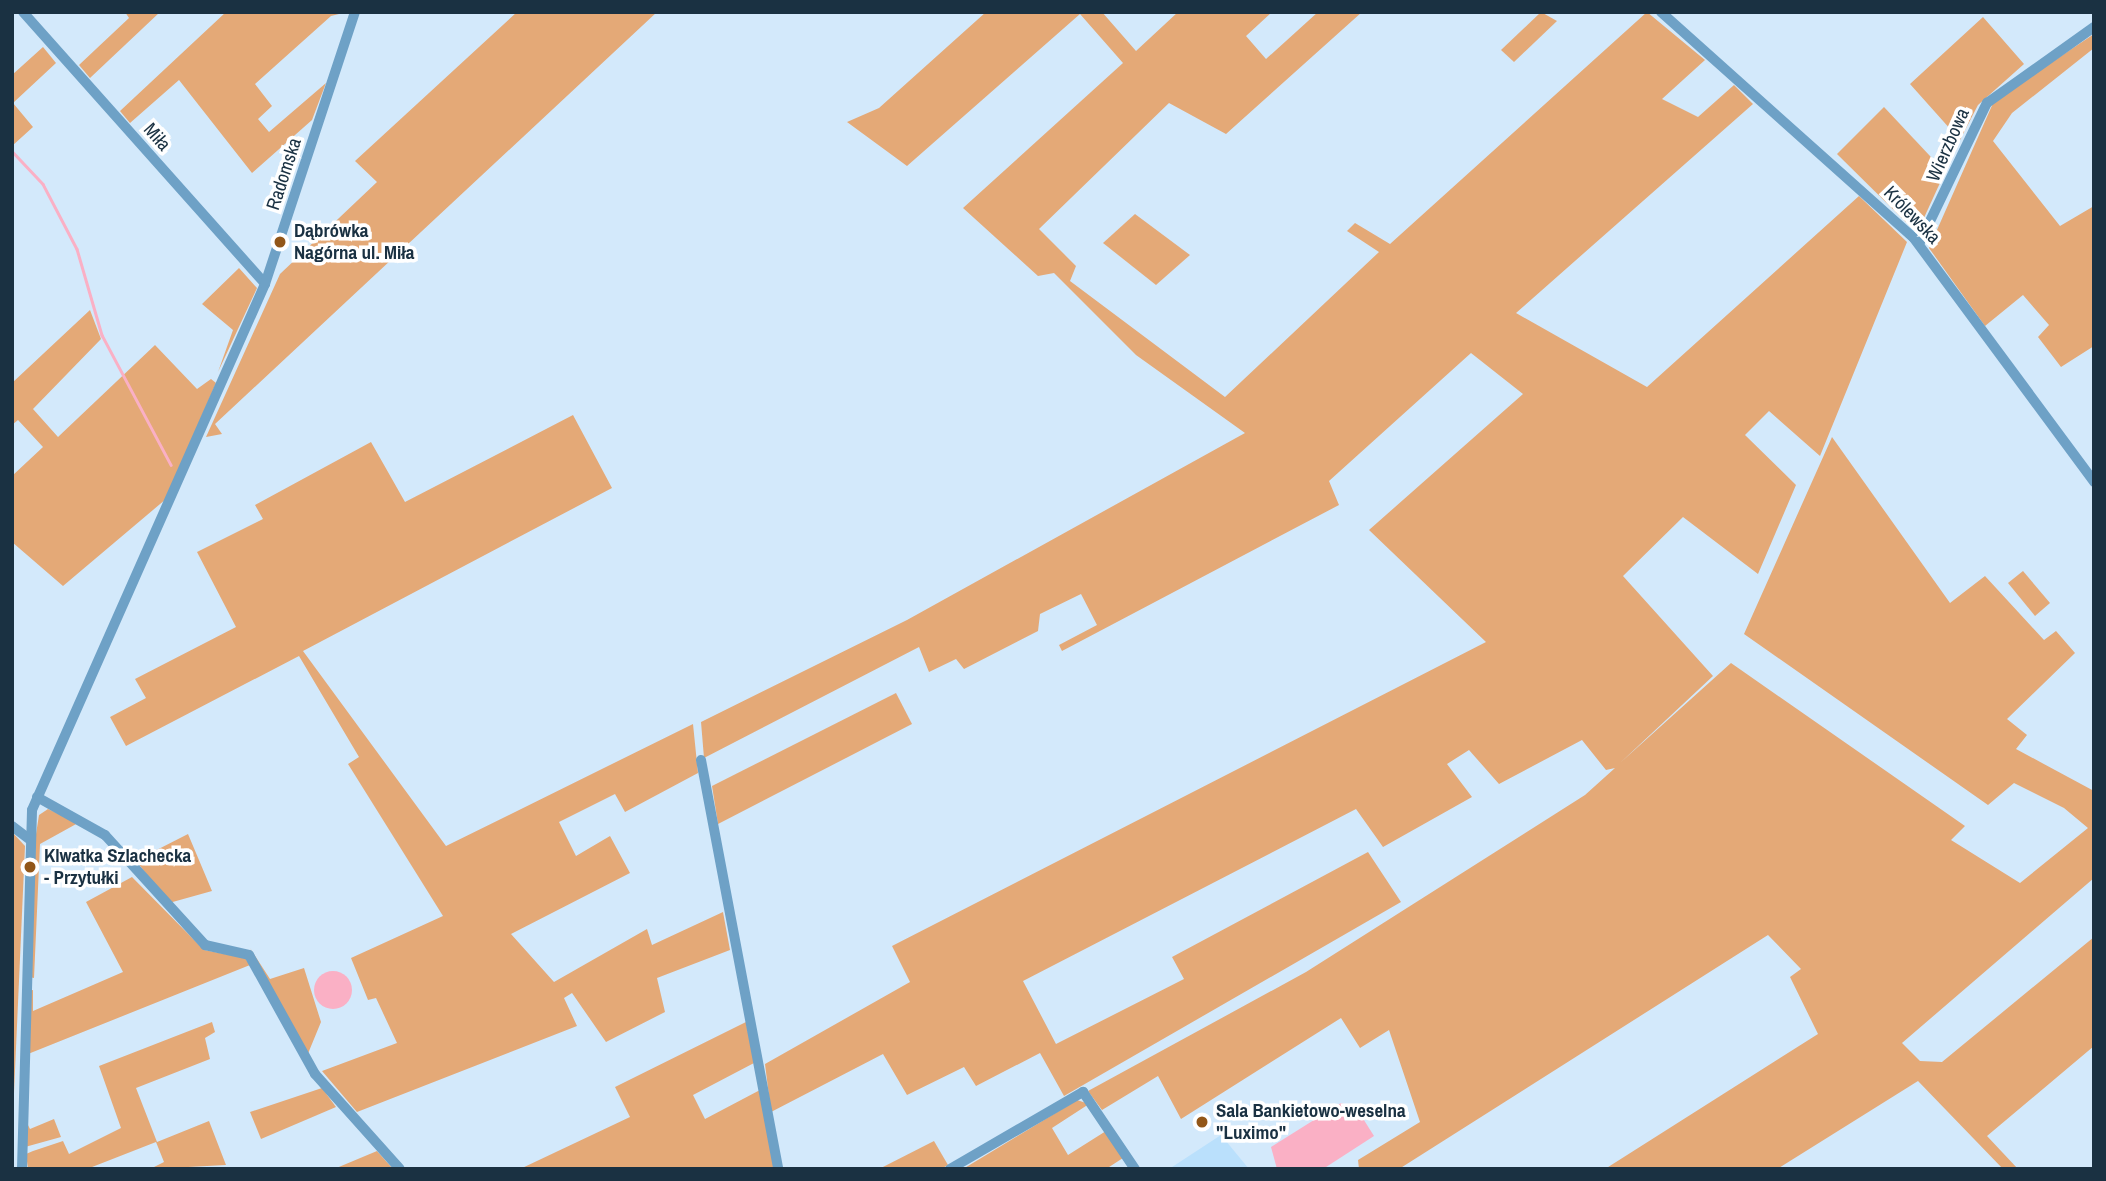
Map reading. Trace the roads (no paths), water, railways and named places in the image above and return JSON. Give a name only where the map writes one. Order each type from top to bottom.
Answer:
[{"type":"street","name":"Miła","points":[[23,12],[265,284]]},
{"type":"street","name":"Radomska","points":[[22,1169],[20,1092],[29,839],[37,797],[265,284],[355,12]]},
{"type":"street","name":"Królewska","points":[[1661,12],[1919,244],[2094,482]]},
{"type":"street","name":"Wierzbowa","points":[[1919,244],[1989,100],[2094,27]]},
{"type":"street","points":[[701,760],[778,1169]]},
{"type":"street","points":[[37,797],[105,835],[205,945],[249,955],[315,1074],[400,1169]]},
{"type":"street","points":[[12,826],[29,839]]},
{"type":"street","points":[[950,1169],[1083,1092],[1135,1169]]},
{"type":"waterway","points":[[12,151],[43,184],[77,249],[102,335],[171,465]]},
{"type":"place","name":"Dąbrówka Nagórna ul. Miła","points":[[280,242]]},
{"type":"place","name":"Klwatka Szlachecka - Przytułki","points":[[30,867]]},
{"type":"place","name":"Sala Bankietowo-weselna \"Luximo\"","points":[[1202,1122]]}]
